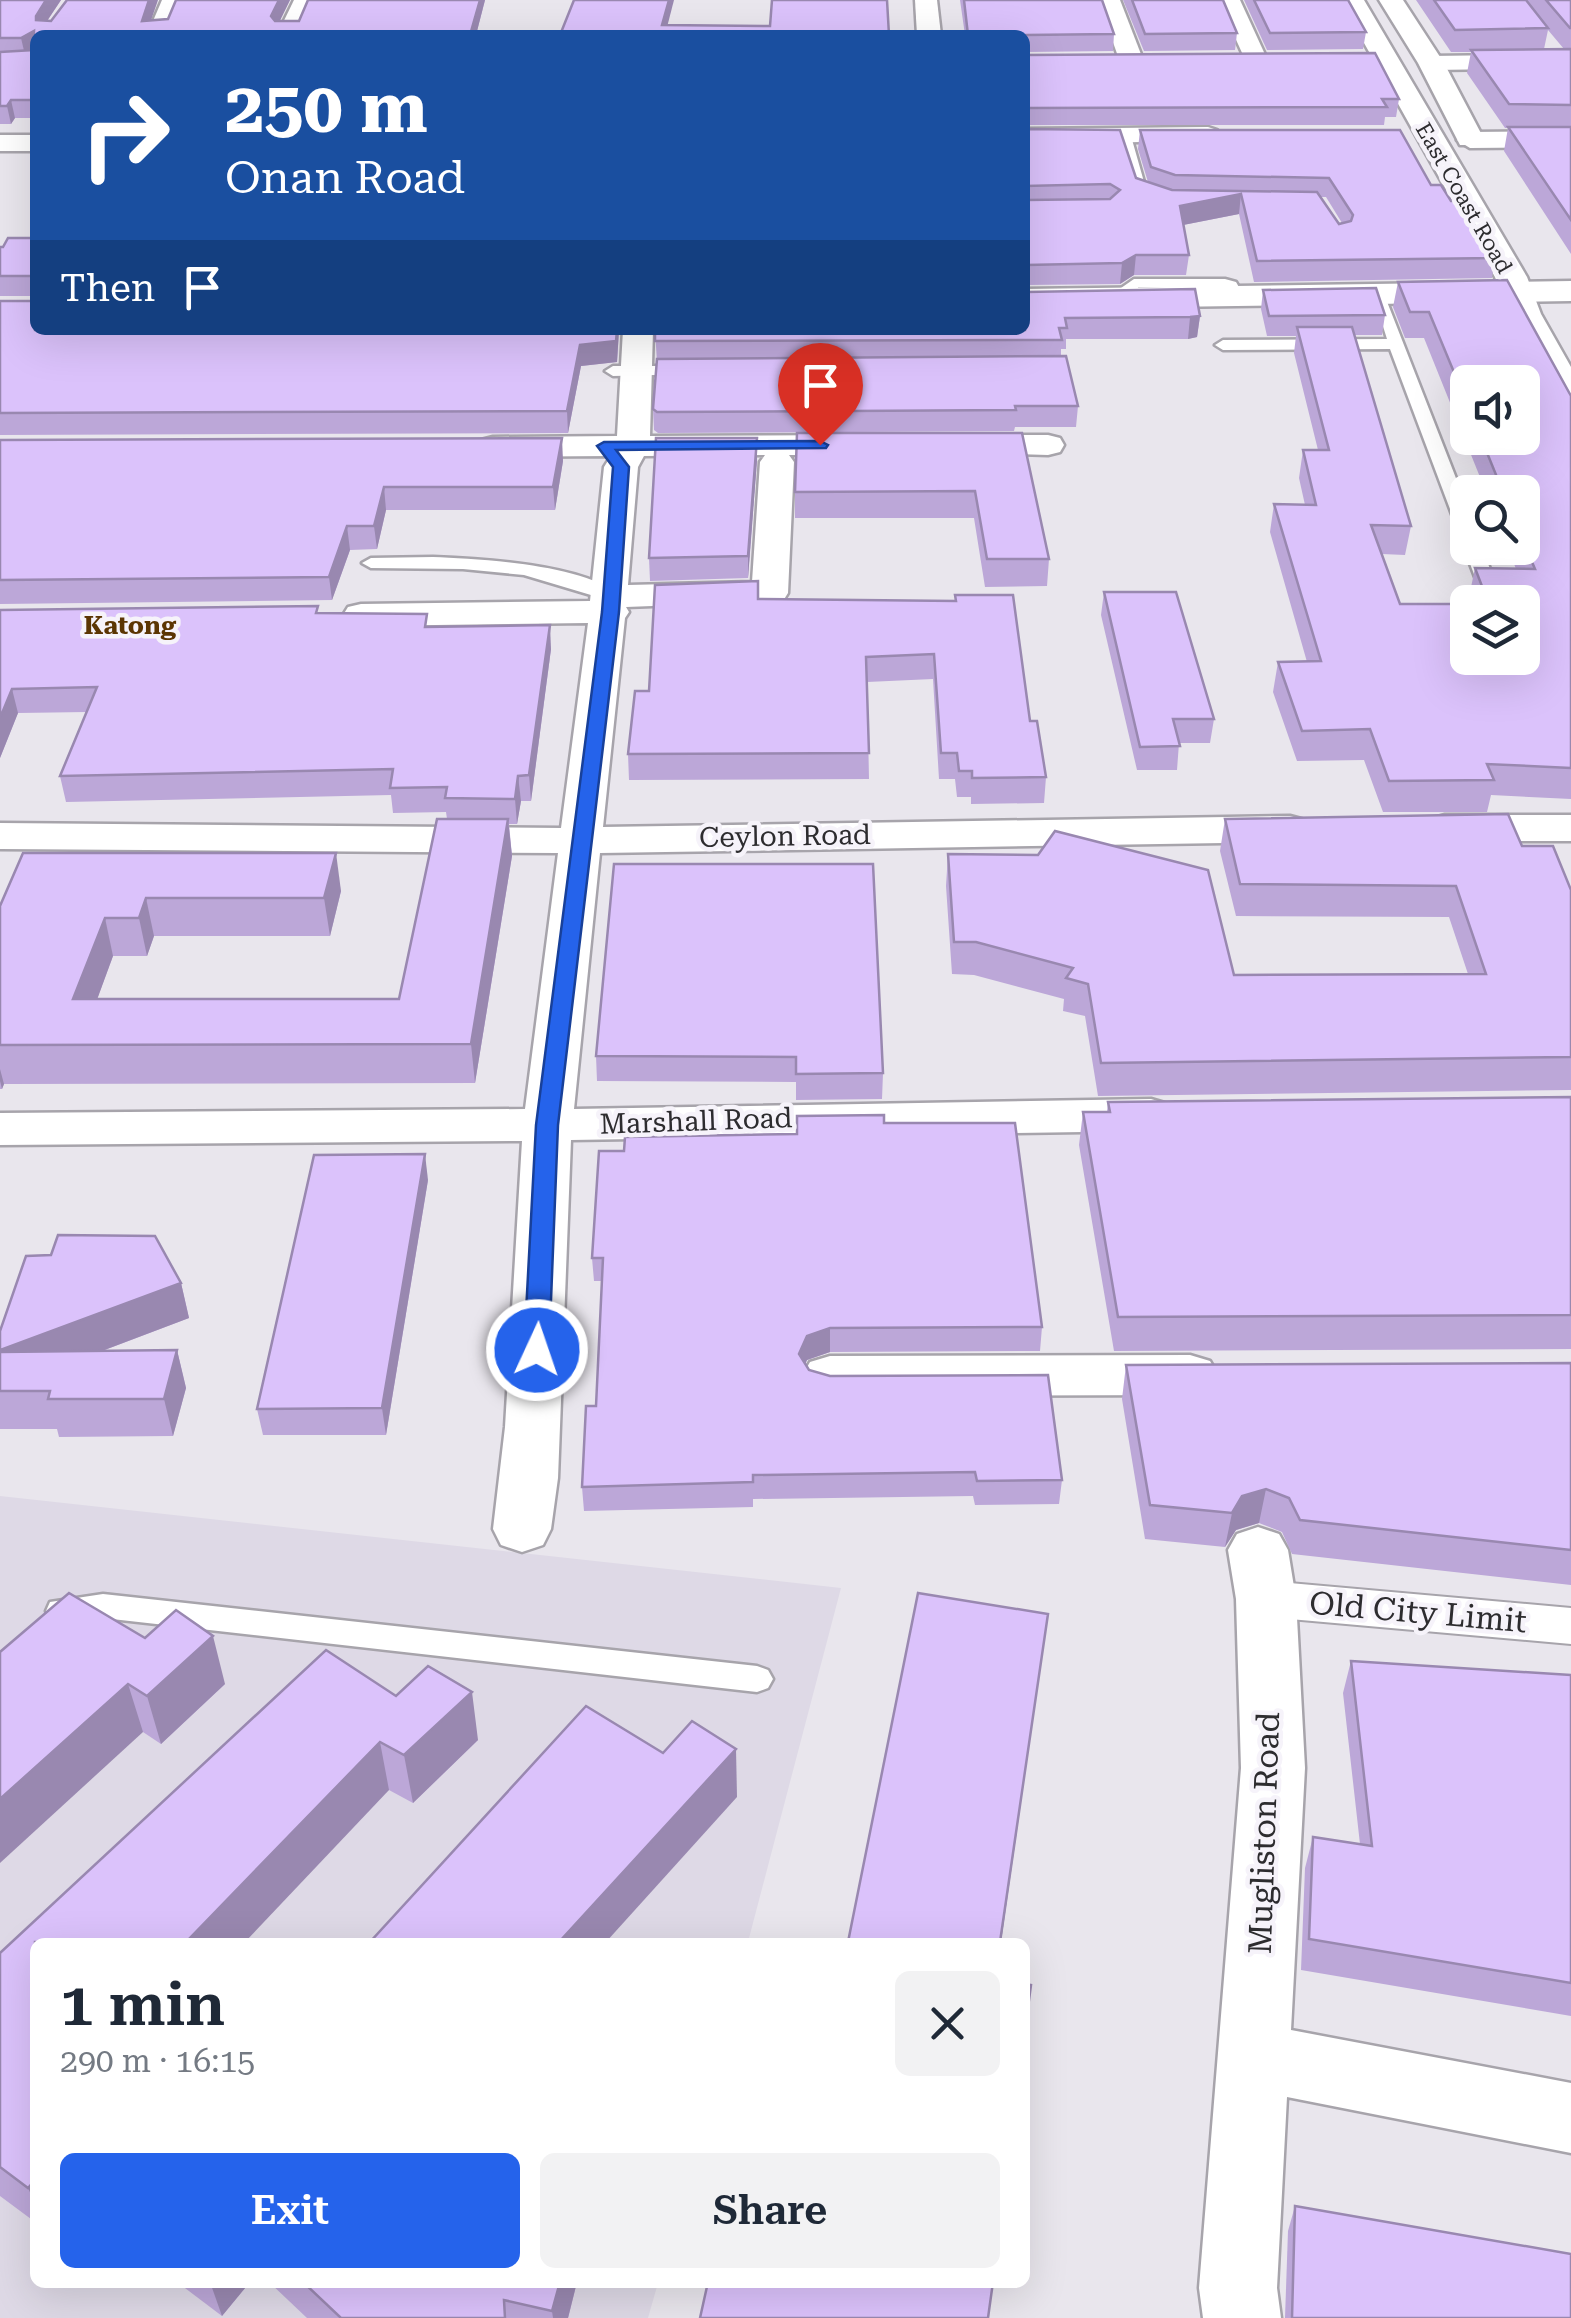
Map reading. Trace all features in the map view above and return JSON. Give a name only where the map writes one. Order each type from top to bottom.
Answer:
[{"type":"main road","name":"East Coast Road","points":[[1352,0],[1385,60],[1416,134],[1518,293],[1525,314],[1571,398]]},
{"type":"main road","name":"East Coast Road","points":[[1391,0],[1431,63],[1490,173]]},
{"type":"main road","name":"East Coast Road","points":[[1539,257],[1565,292],[1560,313],[1571,340]]},
{"type":"main road","points":[[1030,299],[1565,292]]},
{"type":"street","points":[[158,30],[173,0]]},
{"type":"street","points":[[291,30],[305,0]]},
{"type":"street","points":[[926,0],[929,30]]},
{"type":"street","points":[[1110,0],[1131,62]]},
{"type":"street","points":[[1220,61],[1267,61],[1229,0]]},
{"type":"street","points":[[1431,63],[1562,56]]},
{"type":"street","points":[[1352,60],[1385,60]]},
{"type":"street","points":[[1030,137],[1236,134]]},
{"type":"street","name":"East Coast Road","points":[[1470,140],[1571,139]]},
{"type":"street","points":[[522,1529],[533,1425],[547,1125],[611,604],[624,371],[620,335]]},
{"type":"street","points":[[624,371],[636,335]]},
{"type":"street","points":[[460,447],[619,453],[891,445]]},
{"type":"street","points":[[933,446],[1048,445]]},
{"type":"street","points":[[335,615],[770,593],[777,462]]},
{"type":"street","points":[[1406,828],[1571,829]]},
{"type":"street","name":"Ceylon Road","points":[[0,836],[580,840],[1326,829]]},
{"type":"street","name":"Marshall Road","points":[[0,1129],[1192,1114]]},
{"type":"street","points":[[830,1376],[1236,1385]]},
{"type":"street","name":"Old City Limit","points":[[1262,1575],[1571,1626]]},
{"type":"street","name":"Mugliston Road","points":[[1242,2318],[1238,2288],[1273,1768],[1262,1575]]},
{"type":"street","points":[[1252,2056],[1571,2118]]},
{"type":"lane","points":[[1124,136],[1140,191],[1170,202]]},
{"type":"lane","points":[[1378,294],[1450,486]]},
{"type":"lane","points":[[1223,345],[1396,344]]},
{"type":"lane","points":[[624,371],[717,371]]},
{"type":"lane","points":[[371,563],[458,562],[528,570],[570,578],[611,604]]},
{"type":"lane","points":[[41,1621],[66,1609],[103,1606],[757,1678]]},
{"type":"shaded area","points":[[0,1496],[841,1588],[749,1938],[30,1938],[30,2288],[657,2288],[648,2318],[0,2318]]},
{"type":"building","points":[[0,0],[46,0],[36,20],[51,21],[67,0],[149,0],[142,21],[168,19],[176,0],[279,0],[271,16],[275,21],[299,21],[308,0],[480,0],[471,30],[30,30],[21,38],[0,38]]},
{"type":"building","points":[[574,0],[669,0],[662,25],[770,26],[772,0],[887,0],[889,30],[562,30]]},
{"type":"building","points":[[964,0],[1102,0],[1114,34],[1030,35],[1030,30],[967,30]]},
{"type":"building","points":[[1132,0],[1223,0],[1237,33],[1145,34]]},
{"type":"building","points":[[1254,0],[1348,0],[1366,32],[1270,33]]},
{"type":"building","points":[[1434,0],[1526,0],[1548,28],[1455,30]]},
{"type":"building","points":[[1546,0],[1571,0],[1571,28],[1570,28]]},
{"type":"building","points":[[1571,49],[1571,105],[1509,104],[1471,50]]},
{"type":"building","points":[[30,50],[30,100],[11,100],[7,106],[0,106],[0,52]]},
{"type":"building","points":[[1375,53],[1399,99],[1382,99],[1387,107],[1030,108],[1030,55]]},
{"type":"building","points":[[1508,127],[1571,127],[1571,220]]},
{"type":"building","points":[[1030,129],[1120,130],[1136,178],[1172,190],[1317,192],[1339,224],[1351,221],[1353,215],[1329,178],[1175,175],[1151,167],[1140,130],[1400,130],[1431,185],[1441,185],[1451,201],[1459,201],[1495,258],[1257,261],[1241,194],[1180,206],[1189,255],[1136,255],[1122,263],[1030,265],[1030,200],[1110,199],[1120,190],[1110,184],[1030,186]]},
{"type":"building","points":[[8,238],[30,238],[30,276],[0,276],[3,247]]},
{"type":"building","points":[[1507,280],[1571,396],[1571,768],[1487,764],[1494,780],[1389,781],[1370,729],[1302,731],[1278,662],[1321,661],[1274,504],[1316,505],[1303,450],[1329,450],[1297,327],[1352,327],[1411,526],[1371,525],[1400,604],[1450,604],[1450,675],[1540,675],[1540,585],[1482,585],[1475,568],[1535,569],[1533,565],[1540,565],[1540,475],[1496,475],[1488,455],[1540,455],[1540,365],[1451,365],[1429,312],[1410,312],[1398,282]]},
{"type":"building","points":[[1376,288],[1385,315],[1269,316],[1263,290]]},
{"type":"building","points":[[1195,289],[1200,316],[1065,318],[1067,328],[1059,328],[1062,340],[655,341],[655,335],[1030,335],[1030,292]]},
{"type":"building","points":[[0,301],[30,301],[30,335],[617,335],[616,341],[580,345],[567,411],[0,413]]},
{"type":"building","points":[[1066,356],[1078,406],[1015,406],[1016,410],[653,409],[657,359]]},
{"type":"building","points":[[797,433],[1022,433],[1049,559],[987,559],[975,491],[795,492]]},
{"type":"building","points":[[562,438],[553,487],[384,487],[374,526],[347,526],[329,577],[0,580],[0,440]]},
{"type":"building","points":[[656,438],[757,438],[748,556],[649,558]]},
{"type":"building","points":[[758,581],[758,599],[956,601],[955,595],[1013,595],[1030,721],[1037,721],[1046,777],[972,778],[972,771],[959,771],[957,753],[941,753],[934,654],[866,657],[869,753],[628,754],[635,691],[649,691],[655,585]]},
{"type":"building","points":[[1104,592],[1176,592],[1214,719],[1173,719],[1180,746],[1140,747]]},
{"type":"building","points":[[318,606],[316,613],[427,614],[425,627],[550,625],[529,775],[518,776],[515,799],[445,798],[447,787],[390,788],[393,769],[60,776],[97,687],[12,689],[0,718],[0,610]]},
{"type":"building","points":[[1508,814],[1522,846],[1553,846],[1571,890],[1571,1057],[1101,1063],[1088,984],[1066,978],[1073,968],[976,942],[954,942],[948,854],[1038,855],[1055,831],[1208,870],[1234,975],[1486,974],[1456,886],[1240,884],[1225,819]]},
{"type":"building","points":[[437,819],[508,819],[471,1044],[0,1045],[0,906],[23,853],[336,853],[324,898],[146,898],[139,918],[105,918],[73,999],[399,999]]},
{"type":"building","points":[[614,864],[873,864],[883,1073],[796,1074],[796,1057],[596,1056]]},
{"type":"building","points":[[1571,1097],[1571,1315],[1118,1317],[1083,1112],[1110,1112],[1108,1102]]},
{"type":"building","points":[[884,1115],[884,1123],[1015,1123],[1042,1327],[830,1328],[807,1336],[799,1354],[809,1370],[830,1376],[1048,1375],[1062,1480],[977,1481],[975,1472],[753,1475],[753,1482],[582,1487],[586,1406],[596,1406],[603,1258],[592,1258],[599,1151],[624,1151],[625,1137],[797,1134],[797,1116]]},
{"type":"building","points":[[425,1154],[382,1408],[257,1409],[314,1155]]},
{"type":"building","points":[[58,1235],[155,1236],[181,1283],[0,1350],[0,1331],[26,1256],[51,1255]]},
{"type":"building","points":[[177,1350],[164,1399],[48,1399],[50,1391],[0,1391],[0,1352]]},
{"type":"building","points":[[1571,1363],[1571,1550],[1300,1520],[1289,1498],[1266,1489],[1242,1496],[1232,1513],[1150,1505],[1126,1365]]},
{"type":"building","points":[[69,1593],[145,1638],[176,1610],[213,1636],[147,1696],[128,1684],[0,1799],[0,1652]]},
{"type":"building","points":[[918,1593],[1048,1614],[1001,1938],[849,1938]]},
{"type":"building","points":[[326,1650],[396,1696],[428,1666],[472,1692],[404,1755],[380,1742],[190,1938],[30,1938],[28,2188],[0,2167],[0,1953]]},
{"type":"building","points":[[1351,1661],[1571,1675],[1571,1983],[1309,1939],[1313,1837],[1372,1846]]},
{"type":"building","points":[[586,1706],[663,1753],[692,1721],[736,1749],[563,1938],[374,1938]]},
{"type":"building","points":[[1295,2206],[1571,2254],[1571,2318],[1292,2318]]},
{"type":"building","points":[[309,2288],[558,2288],[552,2311],[504,2300],[505,2318],[341,2318]]},
{"type":"building","points":[[707,2288],[992,2288],[988,2318],[700,2318]]},
{"type":"district","name":"Katong","points":[[130,625]]},
{"type":"route","points":[[537,1350],[547,1125],[610,612],[621,467],[604,446],[820,445]]}]
